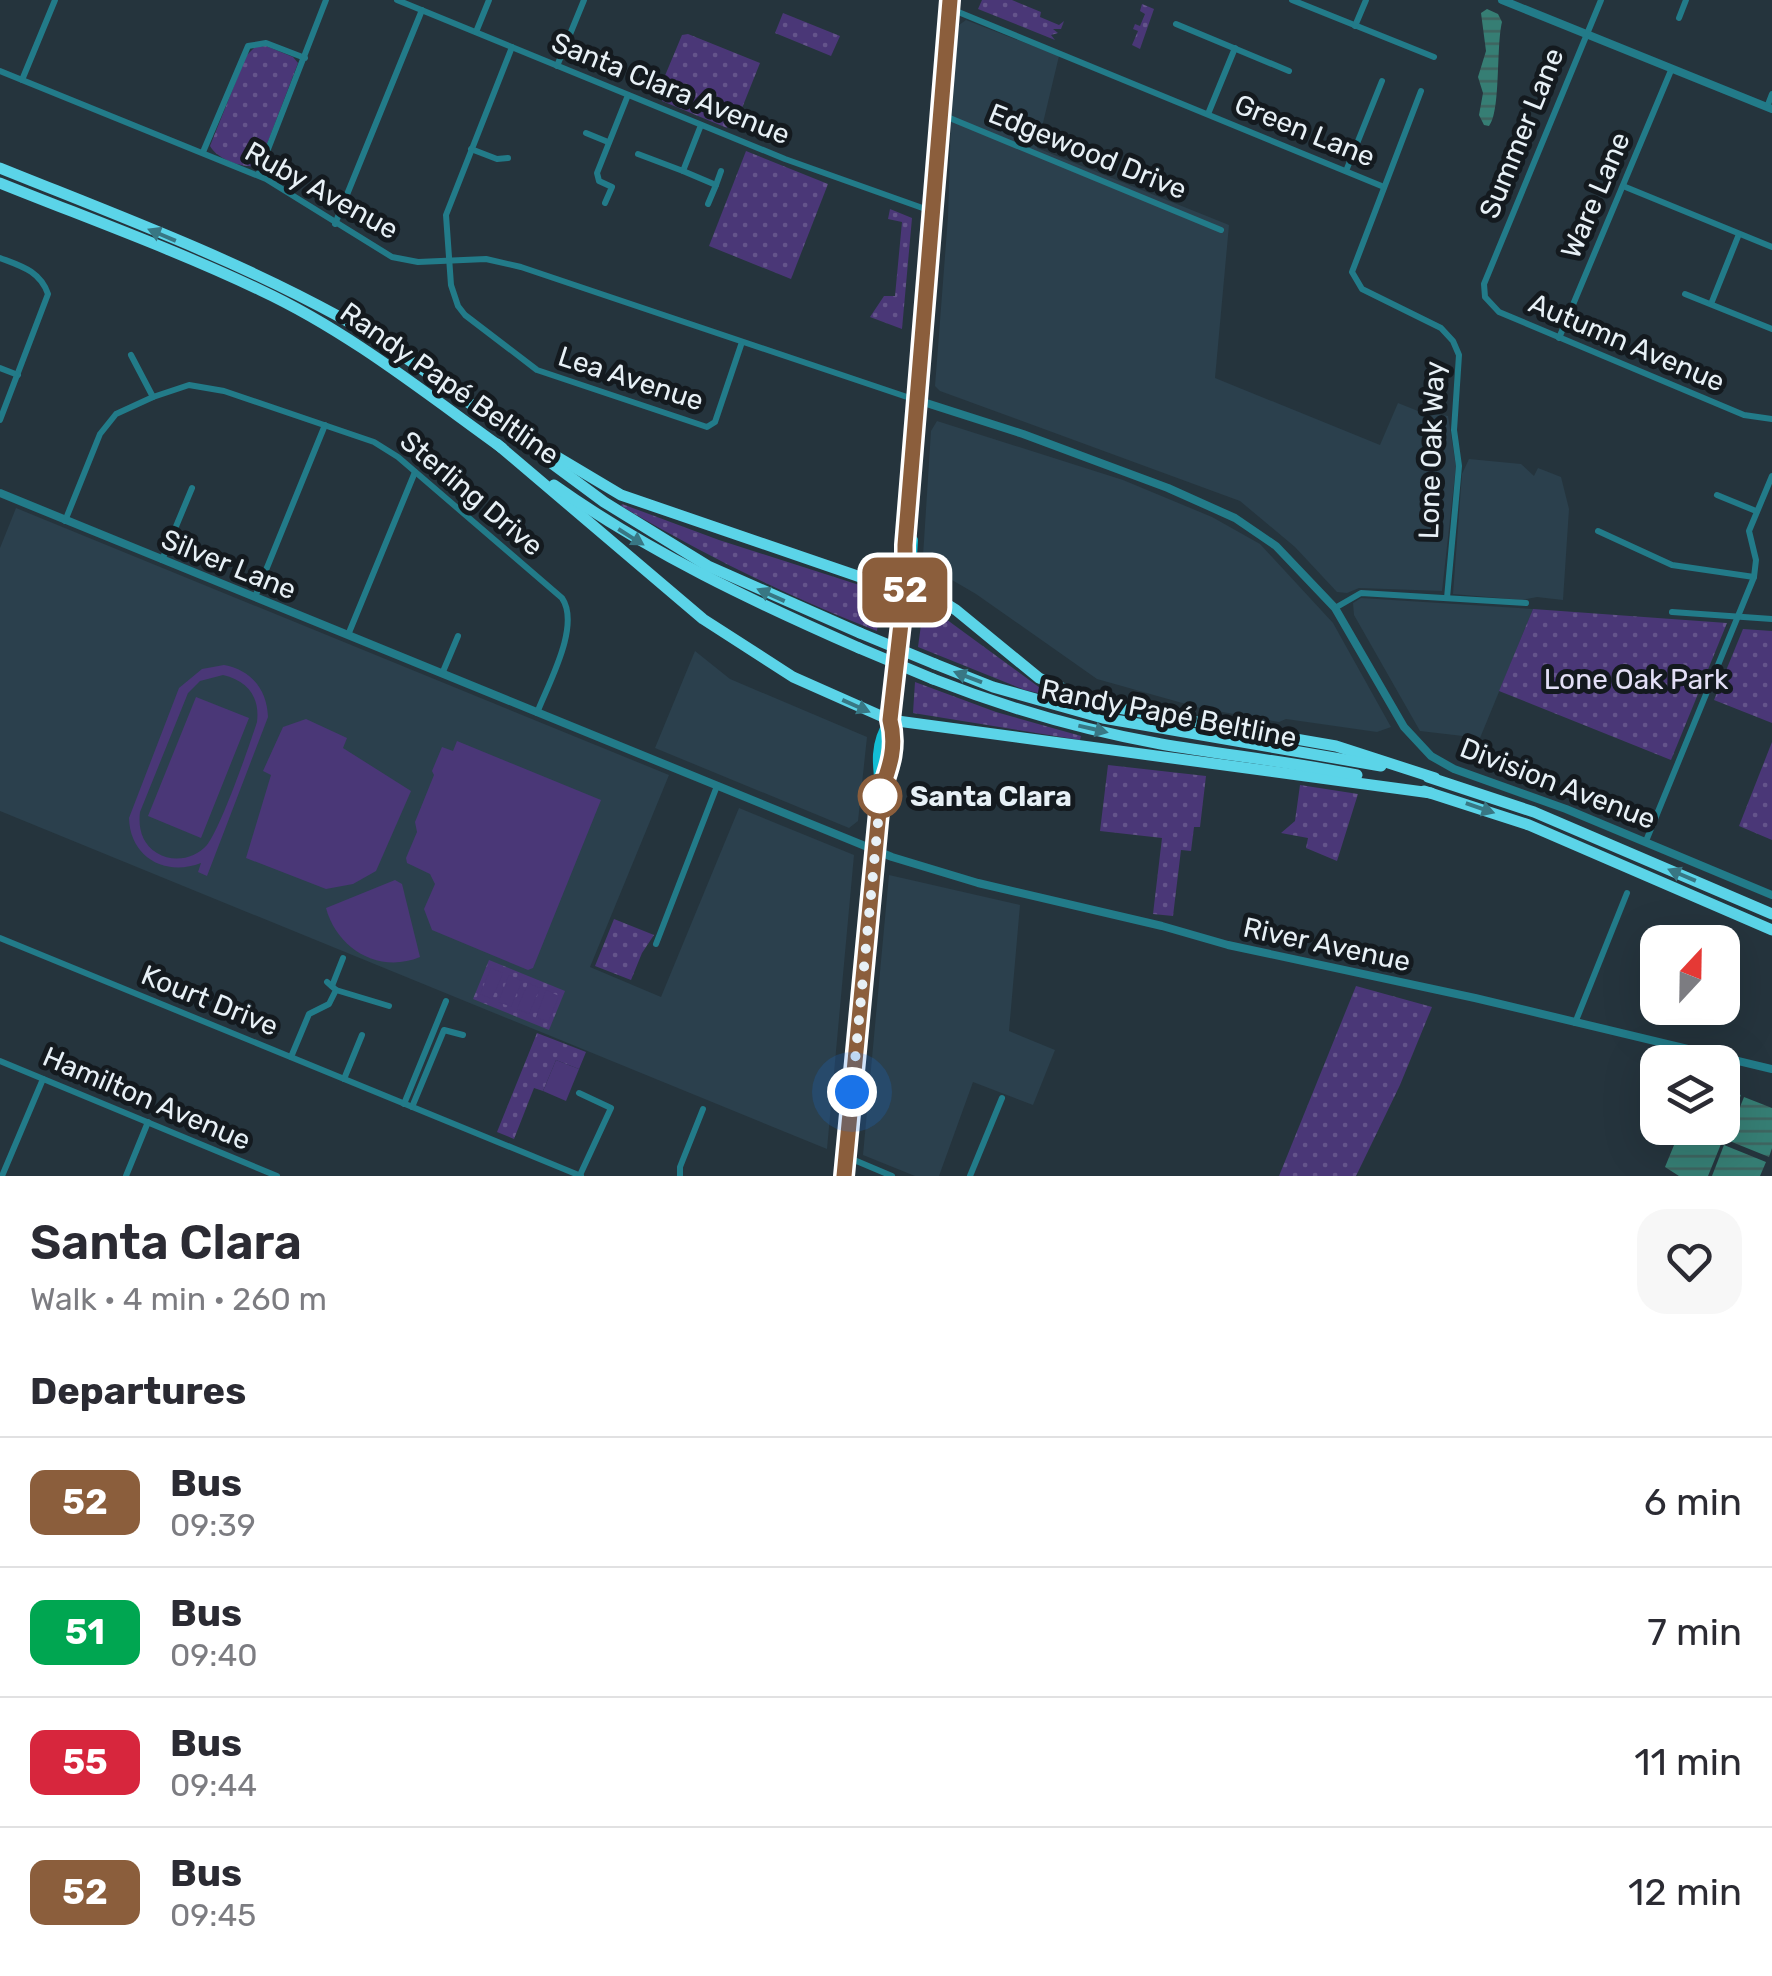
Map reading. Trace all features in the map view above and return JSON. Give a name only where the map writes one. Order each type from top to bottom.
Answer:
[{"type":"highway","name":"Randy Papé Beltline","points":[[0,168],[266,279],[340,318],[414,362],[653,534],[708,566],[860,633],[993,687],[1103,718],[1364,762],[1435,778],[1534,812],[1772,914]]},
{"type":"highway","name":"Randy Papé Beltline","points":[[0,183],[262,291],[392,367],[595,514],[653,550],[740,596],[859,648],[1009,706],[1098,730],[1162,744],[1316,767],[1431,793],[1529,825],[1772,930]]},
{"type":"highway","points":[[485,414],[620,495],[872,581],[922,590],[941,599],[1039,678],[1101,705],[1336,746],[1435,778]]},
{"type":"highway","points":[[497,444],[704,619],[793,677],[890,720],[1431,793]]},
{"type":"main road","points":[[844,1176],[881,791],[876,763],[880,734],[890,720],[905,588],[912,565],[912,470],[949,4]]},
{"type":"street","points":[[22,80],[55,0]]},
{"type":"street","points":[[258,175],[326,0]]},
{"type":"street","name":"Santa Clara Avenue","points":[[397,0],[702,125],[930,211]]},
{"type":"street","points":[[476,32],[489,0]]},
{"type":"street","points":[[557,66],[584,0]]},
{"type":"street","points":[[1292,0],[1434,58]]},
{"type":"street","points":[[1356,26],[1366,0]]},
{"type":"street","points":[[1502,0],[1769,108],[1772,94]]},
{"type":"street","name":"Summer Lane","points":[[1484,284],[1601,0]]},
{"type":"street","points":[[1679,18],[1686,0]]},
{"type":"street","name":"Green Lane","points":[[949,4],[1384,187]]},
{"type":"street","points":[[335,224],[422,10]]},
{"type":"street","points":[[1176,24],[1290,71]]},
{"type":"street","points":[[202,152],[248,46],[266,43],[305,58]]},
{"type":"street","points":[[448,260],[446,215],[512,47]]},
{"type":"street","name":"Green Lane","points":[[1208,114],[1234,48]]},
{"type":"street","name":"Ware Lane","points":[[1560,338],[1672,68]]},
{"type":"street","name":"Ruby Avenue","points":[[0,71],[258,175],[392,257],[418,262],[486,259],[520,266],[917,400]]},
{"type":"street","points":[[1346,171],[1382,81]]},
{"type":"street","points":[[1384,187],[1421,91]]},
{"type":"street","points":[[605,204],[612,187],[601,182],[596,174],[628,95]]},
{"type":"street","name":"Edgewood Drive","points":[[939,113],[1221,230]]},
{"type":"street","points":[[683,172],[702,125]]},
{"type":"street","points":[[586,133],[609,142]]},
{"type":"street","points":[[471,150],[497,159],[508,158]]},
{"type":"street","points":[[638,154],[716,184]]},
{"type":"street","points":[[708,204],[721,172]]},
{"type":"street","points":[[1624,186],[1772,247]]},
{"type":"street","name":"Lone Oak Way","points":[[1384,187],[1354,263],[1354,280],[1362,289],[1441,328],[1453,341],[1460,359],[1454,430],[1459,466],[1447,598]]},
{"type":"street","points":[[1711,304],[1739,234]]},
{"type":"street","points":[[0,258],[32,271],[45,286],[46,304],[0,420]]},
{"type":"street","name":"Lea Avenue","points":[[448,260],[453,293],[461,311],[533,368],[702,427],[715,422],[742,342]]},
{"type":"street","name":"Autumn Avenue","points":[[1484,284],[1484,297],[1496,310],[1744,415],[1772,419]]},
{"type":"street","points":[[1686,294],[1772,330]]},
{"type":"street","points":[[131,356],[153,396]]},
{"type":"street","points":[[0,368],[18,375]]},
{"type":"street","name":"Sterling Drive","points":[[65,522],[106,425],[123,409],[188,385],[374,442],[415,472],[568,607],[570,626],[537,714]]},
{"type":"street","name":"Division Avenue","points":[[917,400],[1023,434],[1212,506],[1276,546],[1335,608],[1404,727],[1426,752],[1454,769],[1646,842],[1772,896]]},
{"type":"street","points":[[255,598],[325,425]]},
{"type":"street","points":[[347,636],[415,472]]},
{"type":"street","points":[[1646,842],[1754,577],[1756,560],[1749,535],[1772,476]]},
{"type":"street","points":[[162,560],[192,488]]},
{"type":"street","name":"Silver Lane","points":[[0,493],[875,851]]},
{"type":"street","points":[[1717,496],[1756,512]]},
{"type":"street","points":[[1598,531],[1672,565],[1754,577]]},
{"type":"street","points":[[1335,608],[1360,593],[1526,603]]},
{"type":"street","points":[[1672,612],[1772,620]]},
{"type":"street","points":[[442,675],[458,636]]},
{"type":"street","points":[[656,944],[717,786]]},
{"type":"street","name":"River Avenue","points":[[875,851],[959,878],[1228,945],[1475,998],[1772,1069]]},
{"type":"street","points":[[1575,1023],[1627,893]]},
{"type":"street","name":"Kourt Drive","points":[[0,938],[580,1176],[611,1108],[579,1094]]},
{"type":"street","points":[[291,1057],[309,1014],[326,1006],[343,958]]},
{"type":"street","points":[[332,986],[388,1006]]},
{"type":"street","points":[[408,1105],[446,1001]]},
{"type":"street","points":[[408,1105],[444,1030],[464,1035]]},
{"type":"street","points":[[344,1079],[362,1035]]},
{"type":"street","name":"Hamilton Avenue","points":[[0,1061],[278,1176]]},
{"type":"street","points":[[2,1176],[43,1079]]},
{"type":"street","points":[[970,1176],[1002,1098]]},
{"type":"street","points":[[680,1176],[703,1109]]},
{"type":"street","points":[[126,1176],[148,1122]]},
{"type":"street","points":[[846,1157],[892,1176]]},
{"type":"street","points":[[240,1176],[246,1163]]},
{"type":"shaded area","points":[[1487,9],[1498,14],[1502,22],[1495,107],[1489,126],[1484,125],[1479,115],[1483,93],[1478,77],[1486,51],[1481,13]]},
{"type":"shaded area","points":[[966,20],[1059,56],[1037,148],[1229,225],[1215,378],[1380,445],[1398,403],[1448,416],[1456,466],[1442,591],[1359,588],[1337,592],[1295,547],[1240,501],[935,386],[948,217],[952,88],[959,25]]},
{"type":"shaded area","points":[[937,421],[1123,480],[1212,517],[1260,544],[1333,623],[1391,727],[1377,732],[1286,719],[1279,722],[1200,708],[1097,679],[976,594],[952,580],[922,572],[931,431]]},
{"type":"shaded area","points":[[1469,459],[1521,464],[1534,476],[1538,468],[1561,477],[1569,509],[1563,600],[1453,594],[1462,474]]},
{"type":"shaded area","points":[[16,508],[669,775],[590,967],[661,997],[739,808],[854,855],[827,1149],[0,811],[0,548]]},
{"type":"shaded area","points":[[1361,598],[1533,609],[1480,738],[1420,731],[1354,615],[1353,603]]},
{"type":"shaded area","points":[[695,651],[730,679],[867,737],[858,821],[849,828],[655,748]]},
{"type":"shaded area","points":[[889,875],[1020,905],[1009,1031],[1055,1050],[1033,1105],[973,1082],[939,1176],[915,1176],[863,1155]]},
{"type":"shaded area","points":[[1744,1097],[1772,1108],[1769,1157],[1739,1145],[1740,1107]]},
{"type":"shaded area","points":[[1674,1145],[1721,1145],[1708,1176],[1679,1176],[1665,1167]]},
{"type":"shaded area","points":[[1724,1145],[1766,1162],[1760,1176],[1712,1176]]},
{"type":"green space","points":[[982,0],[1012,0],[1041,12],[1040,17],[1059,25],[1064,21],[1061,29],[1053,29],[1058,33],[1051,35],[1055,40],[978,9]]},
{"type":"green space","points":[[1142,4],[1154,9],[1140,49],[1132,45],[1138,31],[1133,29],[1135,24],[1140,26],[1145,14],[1140,11]]},
{"type":"green space","points":[[783,13],[840,36],[831,56],[775,33]]},
{"type":"green space","points":[[682,35],[760,63],[742,108],[736,106],[727,128],[662,101],[664,78]]},
{"type":"green space","points":[[266,46],[298,63],[259,165],[239,165],[210,146],[246,56],[255,47]]},
{"type":"green space","points":[[746,151],[828,184],[791,279],[709,246]]},
{"type":"green space","points":[[890,209],[912,218],[902,329],[870,317],[884,296],[895,296],[902,222],[888,219]]},
{"type":"green space","points":[[622,504],[881,592],[877,631],[746,574]]},
{"type":"green space","points":[[924,603],[1051,696],[1025,690],[918,647]]},
{"type":"green space","name":"Lone Oak Park","points":[[1533,609],[1727,623],[1671,760],[1499,691]]},
{"type":"green space","points":[[1743,629],[1772,631],[1772,723],[1714,700]]},
{"type":"green space","points":[[224,665],[250,676],[261,690],[268,717],[207,876],[198,872],[201,863],[175,867],[152,860],[136,843],[129,818],[179,688],[202,669]],"holes":[[[223,675],[250,691],[257,713],[234,786],[220,822],[202,850],[177,859],[163,856],[145,840],[140,812],[188,693],[200,681]]]},
{"type":"green space","points":[[915,682],[996,712],[1081,736],[1080,740],[913,713]]},
{"type":"green space","points":[[196,697],[249,718],[201,838],[148,816]]},
{"type":"green space","points":[[306,719],[347,738],[343,748],[411,791],[376,871],[353,884],[326,889],[246,858],[271,775],[263,771],[283,727]]},
{"type":"green space","points":[[457,741],[601,800],[533,968],[528,970],[432,930],[424,909],[435,884],[430,874],[407,863],[417,832],[415,822],[434,775],[432,771],[442,747],[453,751]]},
{"type":"green space","points":[[1772,742],[1772,840],[1739,826]]},
{"type":"green space","points":[[1108,765],[1206,776],[1200,827],[1194,827],[1191,851],[1181,850],[1173,916],[1153,914],[1162,838],[1100,831]]},
{"type":"green space","points":[[1300,785],[1358,794],[1337,861],[1306,848],[1308,838],[1281,833],[1295,821]]},
{"type":"green space","points":[[395,880],[402,884],[420,957],[375,960],[350,946],[326,908]]},
{"type":"green space","points":[[614,919],[654,935],[631,980],[595,966]]},
{"type":"green space","points":[[489,960],[565,991],[549,1030],[473,999]]},
{"type":"green space","points":[[491,968],[503,973],[492,999],[480,994]]},
{"type":"green space","points":[[509,975],[522,981],[511,1007],[498,1002]]},
{"type":"green space","points":[[528,983],[540,988],[529,1014],[517,1009]]},
{"type":"green space","points":[[1356,986],[1432,1007],[1356,1176],[1279,1176]]},
{"type":"green space","points":[[546,990],[559,996],[548,1022],[536,1017]]},
{"type":"green space","points":[[537,1033],[586,1052],[579,1069],[556,1060],[543,1091],[534,1088],[514,1139],[497,1132]]},
{"type":"green space","points":[[556,1060],[579,1069],[566,1101],[543,1091]]},
{"type":"bus line","name":"52","points":[[844,1176],[881,791],[892,762],[894,738],[890,720],[905,588],[934,161],[950,0]]},
{"type":"place","name":"Santa Clara","points":[[880,796]]},
{"type":"route","points":[[852,1092],[881,791],[880,796]]}]
